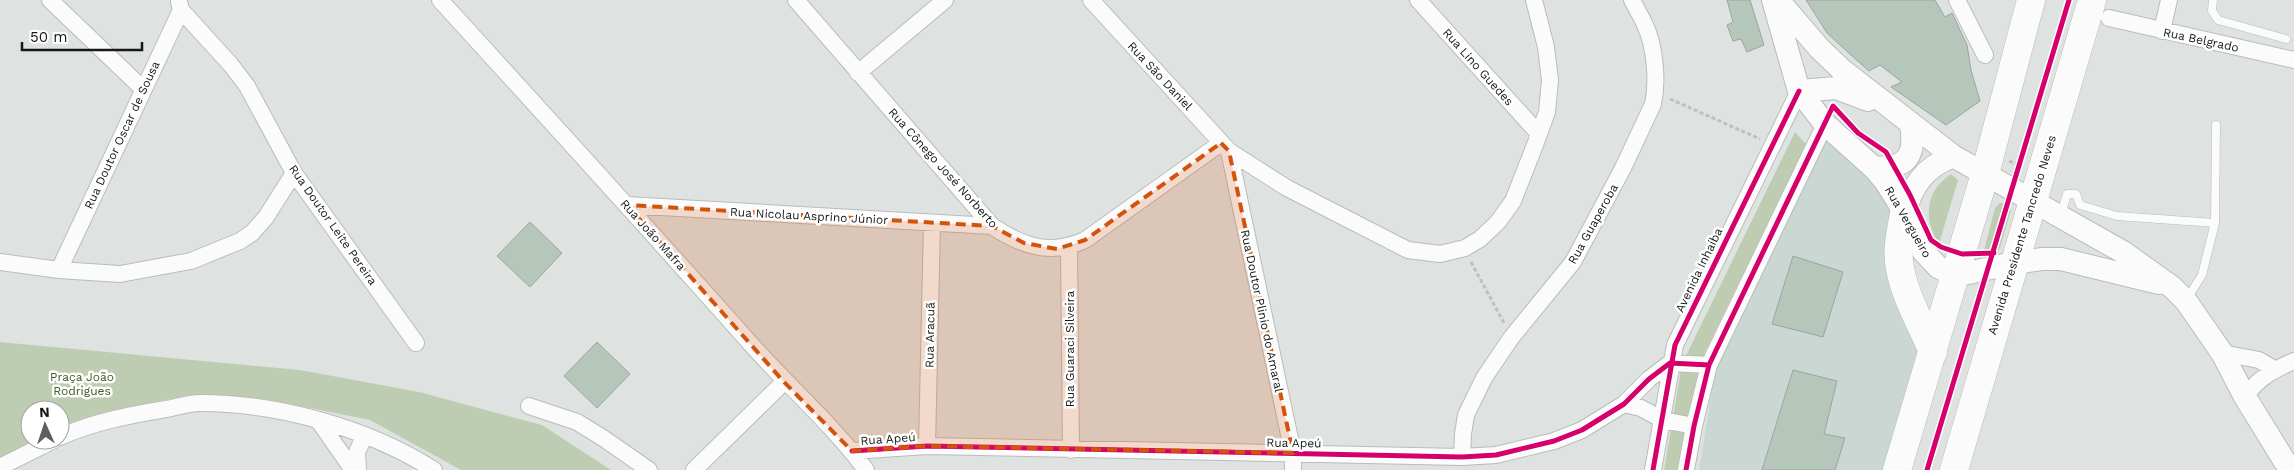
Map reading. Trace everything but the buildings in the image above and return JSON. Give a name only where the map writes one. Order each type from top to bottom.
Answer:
[{"type":"highway","points":[[1897,470],[1955,276],[1994,166],[2031,0]]},
{"type":"highway","name":"Avenida Presidente Tancredo Neves","points":[[1954,470],[2013,263],[2023,194],[2100,9]]},
{"type":"highway","points":[[1904,214],[1899,246],[1900,268],[1906,290],[1933,352]]},
{"type":"main road","name":"Rua Vergueiro","points":[[1772,0],[1799,91],[1825,124],[1874,168],[1897,200],[1929,260],[1955,276]]},
{"type":"main road","points":[[1778,0],[1819,48],[1866,90],[1953,156],[1994,166],[2023,194],[2122,252],[2179,294],[2222,353],[2245,397],[2290,470]]},
{"type":"main road","points":[[1799,91],[1836,88],[1857,95],[1902,118],[1914,147],[1906,161],[1898,166],[1874,168]]},
{"type":"main road","points":[[1904,214],[1911,192],[1921,177],[1933,166],[1953,156]]},
{"type":"main road","points":[[1955,276],[2013,263],[2042,259],[2061,259],[2179,294]]},
{"type":"street","points":[[50,0],[143,89]]},
{"type":"street","name":"Rua João Mafra","points":[[440,0],[627,205],[784,382],[852,451],[866,470]]},
{"type":"street","name":"Rua Cônego José Norberto","points":[[796,0],[992,226],[1024,243],[1041,248],[1069,248],[1085,240],[1225,147]]},
{"type":"street","points":[[858,73],[945,0]]},
{"type":"street","name":"Rua São Daniel","points":[[1091,0],[1225,147]]},
{"type":"street","name":"Rua Lino Guedes","points":[[1418,0],[1539,134]]},
{"type":"street","points":[[1225,147],[1288,188],[1408,250],[1440,254],[1465,248],[1480,239],[1498,222],[1513,201],[1547,112],[1550,80],[1546,47],[1534,0]]},
{"type":"street","name":"Rua Guaperoba","points":[[1462,457],[1462,434],[1466,415],[1484,378],[1512,338],[1573,262],[1584,245],[1653,104],[1655,94],[1650,40],[1646,26],[1632,0]]},
{"type":"street","points":[[1956,0],[1985,55]]},
{"type":"street","points":[[2162,32],[2170,0]]},
{"type":"street","name":"Rua Doutor Oscar de Sousa","points":[[59,270],[180,5]]},
{"type":"street","name":"Rua Doutor Leite Pereira","points":[[180,5],[247,86],[294,173],[416,343]]},
{"type":"street","name":"Rua Belgrado","points":[[2100,9],[2162,32],[2294,60]]},
{"type":"street","name":"Avenida Inhaíba","points":[[1652,470],[1663,420],[1670,363],[1684,323],[1799,91]]},
{"type":"street","points":[[1686,470],[1694,426],[1709,365],[1825,124]]},
{"type":"street","name":"Rua Doutor Plinio do Amaral","points":[[1225,147],[1293,453],[1293,470]]},
{"type":"street","points":[[0,262],[59,270],[120,274],[164,267],[208,255],[240,241],[252,233],[266,217],[294,173]]},
{"type":"street","name":"Rua Nicolau Asprino Júnior","points":[[627,205],[992,226]]},
{"type":"street","name":"Rua Aracuã","points":[[927,446],[932,223]]},
{"type":"street","name":"Rua Guaraci Silveira","points":[[1069,248],[1071,450]]},
{"type":"street","points":[[2222,353],[2259,360],[2274,369]]},
{"type":"street","points":[[2245,397],[2254,384],[2274,369],[2294,361]]},
{"type":"street","points":[[1670,363],[1709,365]]},
{"type":"street","name":"Rua Apeú","points":[[852,451],[927,446],[1462,457],[1496,455],[1554,441],[1582,430],[1624,404],[1649,379],[1670,363]]},
{"type":"street","points":[[694,470],[784,382]]},
{"type":"street","points":[[70,434],[123,416],[198,403],[242,405],[318,420],[365,435],[418,460],[434,470]]},
{"type":"street","points":[[1624,404],[1641,408],[1663,420],[1694,426]]},
{"type":"street","points":[[529,406],[577,422],[649,470]]},
{"type":"street","points":[[318,420],[353,470]]},
{"type":"street","points":[[358,470],[357,452],[365,435]]},
{"type":"street","points":[[0,467],[34,450]]},
{"type":"lane","points":[[2213,0],[2212,10],[2218,20],[2286,38]]},
{"type":"lane","points":[[2179,294],[2202,275],[2214,223],[2216,125]]},
{"type":"lane","points":[[2061,215],[2067,194],[2071,193],[2076,194],[2080,205],[2118,216],[2214,223]]},
{"type":"path","points":[[1655,94],[1761,139]]},
{"type":"path","points":[[2022,157],[2020,166],[2023,194]]},
{"type":"path","points":[[1994,166],[2020,166],[2026,169]]},
{"type":"path","points":[[1468,255],[1512,338]]},
{"type":"highlighted area","points":[[1221,143],[1229,151],[1293,453],[927,446],[852,451],[784,382],[627,205],[992,226],[1024,243],[1057,249],[1085,240]]},
{"type":"shaded area","points":[[1827,139],[1867,174],[1894,209],[1922,350],[1885,470],[1699,470],[1715,372]]},
{"type":"green space","points":[[1795,132],[1806,144],[1704,354],[1678,470],[1664,470],[1682,364]]},
{"type":"green space","points":[[1951,174],[1958,180],[1939,244],[1930,225],[1929,206],[1936,189]]},
{"type":"green space","points":[[2000,203],[2006,203],[2011,210],[2000,248],[1997,252],[1983,254],[1995,208]]},
{"type":"green space","name":"Praça João Rodrigues","points":[[0,342],[300,370],[419,392],[542,425],[611,470],[461,470],[370,420],[270,400],[188,395],[111,411],[70,424],[70,400],[20,400],[20,448],[0,459]]},
{"type":"cycle path","points":[[1927,470],[2069,0]]},
{"type":"cycle path","points":[[1653,470],[1675,345],[1799,91]]},
{"type":"cycle path","points":[[1686,470],[1694,426],[1709,365],[1833,106],[1858,133],[1886,152],[1910,195],[1931,240],[1941,247],[1962,254],[1994,253]]},
{"type":"cycle path","points":[[852,451],[927,446],[1462,457],[1496,455],[1554,441],[1582,430],[1624,404],[1649,379],[1670,363],[1709,365]]}]
